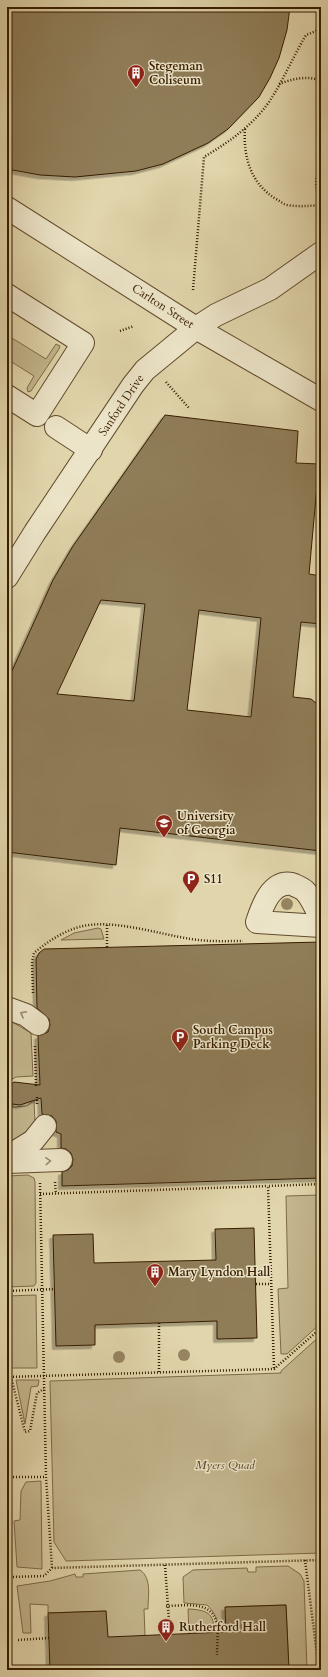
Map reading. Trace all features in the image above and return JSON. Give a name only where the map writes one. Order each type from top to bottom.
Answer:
[{"type":"street","name":"Carlton Street","points":[[7,208],[196,328],[321,400]]},
{"type":"street","name":"Sanford Drive","points":[[7,577],[23,550],[132,385],[145,370],[196,328],[216,315],[270,289],[321,253]]},
{"type":"street","points":[[7,295],[83,343],[37,415],[7,396]]},
{"type":"street","points":[[56,427],[90,450]]},
{"type":"street","points":[[318,932],[257,922],[269,895],[275,888],[288,884],[299,887],[306,892],[321,918]]},
{"type":"street","points":[[7,1008],[20,1012],[36,1022]]},
{"type":"street","points":[[7,1157],[27,1145],[46,1126]]},
{"type":"street","points":[[7,1162],[61,1160]]},
{"type":"path","points":[[193,290],[204,157],[230,141],[245,129],[268,102],[306,35],[321,30]]},
{"type":"path","points":[[279,85],[288,80],[302,78],[321,81]]},
{"type":"path","points":[[245,129],[244,145],[248,164],[256,180],[268,194],[285,204],[303,207],[321,205]]},
{"type":"path","points":[[321,167],[316,184],[321,199]]},
{"type":"path","points":[[120,331],[134,326]]},
{"type":"path","points":[[164,380],[189,408]]},
{"type":"path","points":[[107,925],[107,947]]},
{"type":"path","points":[[36,1088],[36,1022],[32,962],[34,953],[60,935],[79,927],[107,925],[192,939],[246,941]]},
{"type":"path","points":[[40,1176],[46,1477],[52,1568]]},
{"type":"path","points":[[40,1194],[321,1184]]},
{"type":"path","points":[[268,1186],[274,1369]]},
{"type":"path","points":[[256,1284],[271,1284]]},
{"type":"path","points":[[7,1291],[54,1289]]},
{"type":"path","points":[[159,1323],[159,1372]]},
{"type":"path","points":[[44,1389],[37,1393],[30,1431],[25,1432],[9,1377],[274,1369],[321,1328]]},
{"type":"path","points":[[7,1477],[46,1477]]},
{"type":"path","points":[[305,1560],[319,1670]]},
{"type":"path","points":[[10,1577],[44,1576],[52,1568],[321,1560]]},
{"type":"path","points":[[165,1565],[166,1606],[170,1635]]},
{"type":"path","points":[[166,1606],[191,1605],[204,1607],[208,1610],[216,1621],[217,1655]]},
{"type":"path","points":[[18,1640],[49,1638]]},
{"type":"green space","points":[[7,335],[46,359],[56,344],[60,346],[31,391],[28,392],[27,388],[34,376],[7,359]]},
{"type":"green space","points":[[98,928],[101,929],[104,939],[61,940],[74,933]]},
{"type":"green space","points":[[7,1019],[31,1033],[33,1076],[16,1077],[7,1082]]},
{"type":"green space","points":[[34,1100],[35,1124],[13,1142],[7,1142],[7,1101],[14,1107],[27,1106]]},
{"type":"green space","points":[[28,1175],[34,1178],[35,1182],[36,1283],[34,1286],[7,1287],[7,1176]]},
{"type":"green space","points":[[321,1195],[321,1323],[287,1354],[281,1354],[278,1289],[288,1288],[286,1196]]},
{"type":"green space","points":[[36,1295],[37,1368],[7,1368],[7,1296]]},
{"type":"green space","name":"Myers Quad","points":[[321,1335],[321,1553],[66,1561],[54,1542],[50,1381],[281,1373],[281,1371]]},
{"type":"green space","points":[[16,1380],[39,1380],[38,1386],[31,1387],[25,1424]]},
{"type":"green space","points":[[41,1481],[42,1569],[17,1567],[14,1521],[20,1520],[21,1491],[26,1482]]},
{"type":"green space","points":[[288,1566],[300,1574],[304,1581],[307,1670],[289,1670],[286,1605],[226,1607],[227,1647],[220,1648],[217,1619],[207,1605],[184,1603],[183,1577],[193,1570],[247,1568],[248,1572],[256,1572],[256,1567]]},
{"type":"green space","points":[[140,1570],[144,1573],[148,1582],[148,1609],[144,1609],[145,1635],[109,1670],[106,1611],[48,1613],[48,1605],[30,1604],[31,1633],[23,1633],[17,1586],[50,1581],[75,1574],[76,1577],[83,1577],[83,1574]]},
{"type":"green space","points":[[321,1573],[321,1661],[320,1662],[317,1584]]},
{"type":"green space","points":[[188,1609],[204,1612],[209,1614],[212,1618],[214,1629],[214,1646],[189,1634]]},
{"type":"building","name":"Stegeman Coliseum","points":[[7,7],[290,7],[287,30],[279,58],[270,78],[259,97],[228,129],[208,143],[163,164],[136,171],[75,177],[40,175],[7,169]]},
{"type":"building","points":[[165,415],[298,431],[296,463],[319,464],[309,574],[321,576],[321,624],[301,622],[293,697],[311,699],[321,707],[321,851],[120,828],[116,865],[7,852],[7,682],[53,580],[73,546]],"holes":[[[101,600],[145,604],[134,701],[57,694]],[[199,610],[261,618],[251,717],[187,710]]]},
{"type":"building","name":"South Campus Parking Deck","points":[[321,942],[321,1178],[62,1186],[62,1172],[68,1170],[72,1166],[73,1159],[71,1153],[66,1149],[61,1148],[61,1134],[56,1132],[56,1121],[52,1116],[42,1114],[41,1098],[20,1105],[12,1104],[7,1100],[7,1088],[14,1082],[40,1085],[38,1036],[48,1032],[50,1025],[49,1019],[37,1008],[36,959],[39,953],[44,949]]},
{"type":"building","name":"Mary Lyndon Hall","points":[[254,1228],[257,1338],[217,1339],[217,1321],[95,1325],[95,1345],[56,1346],[53,1235],[93,1234],[94,1263],[216,1260],[215,1229]]},
{"type":"building","points":[[286,1605],[289,1670],[50,1670],[48,1613],[106,1611],[108,1637],[226,1632],[225,1607]]},
{"type":"place","name":"Stegeman Coliseum","points":[[136,88]]},
{"type":"place","name":"University of Georgia","points":[[164,838]]},
{"type":"place","name":"S11","points":[[191,894]]},
{"type":"place","name":"South Campus Parking Deck","points":[[180,1052]]},
{"type":"place","name":"Mary Lyndon Hall","points":[[155,1287]]},
{"type":"place","name":"Rutherford Hall","points":[[166,1642]]}]
